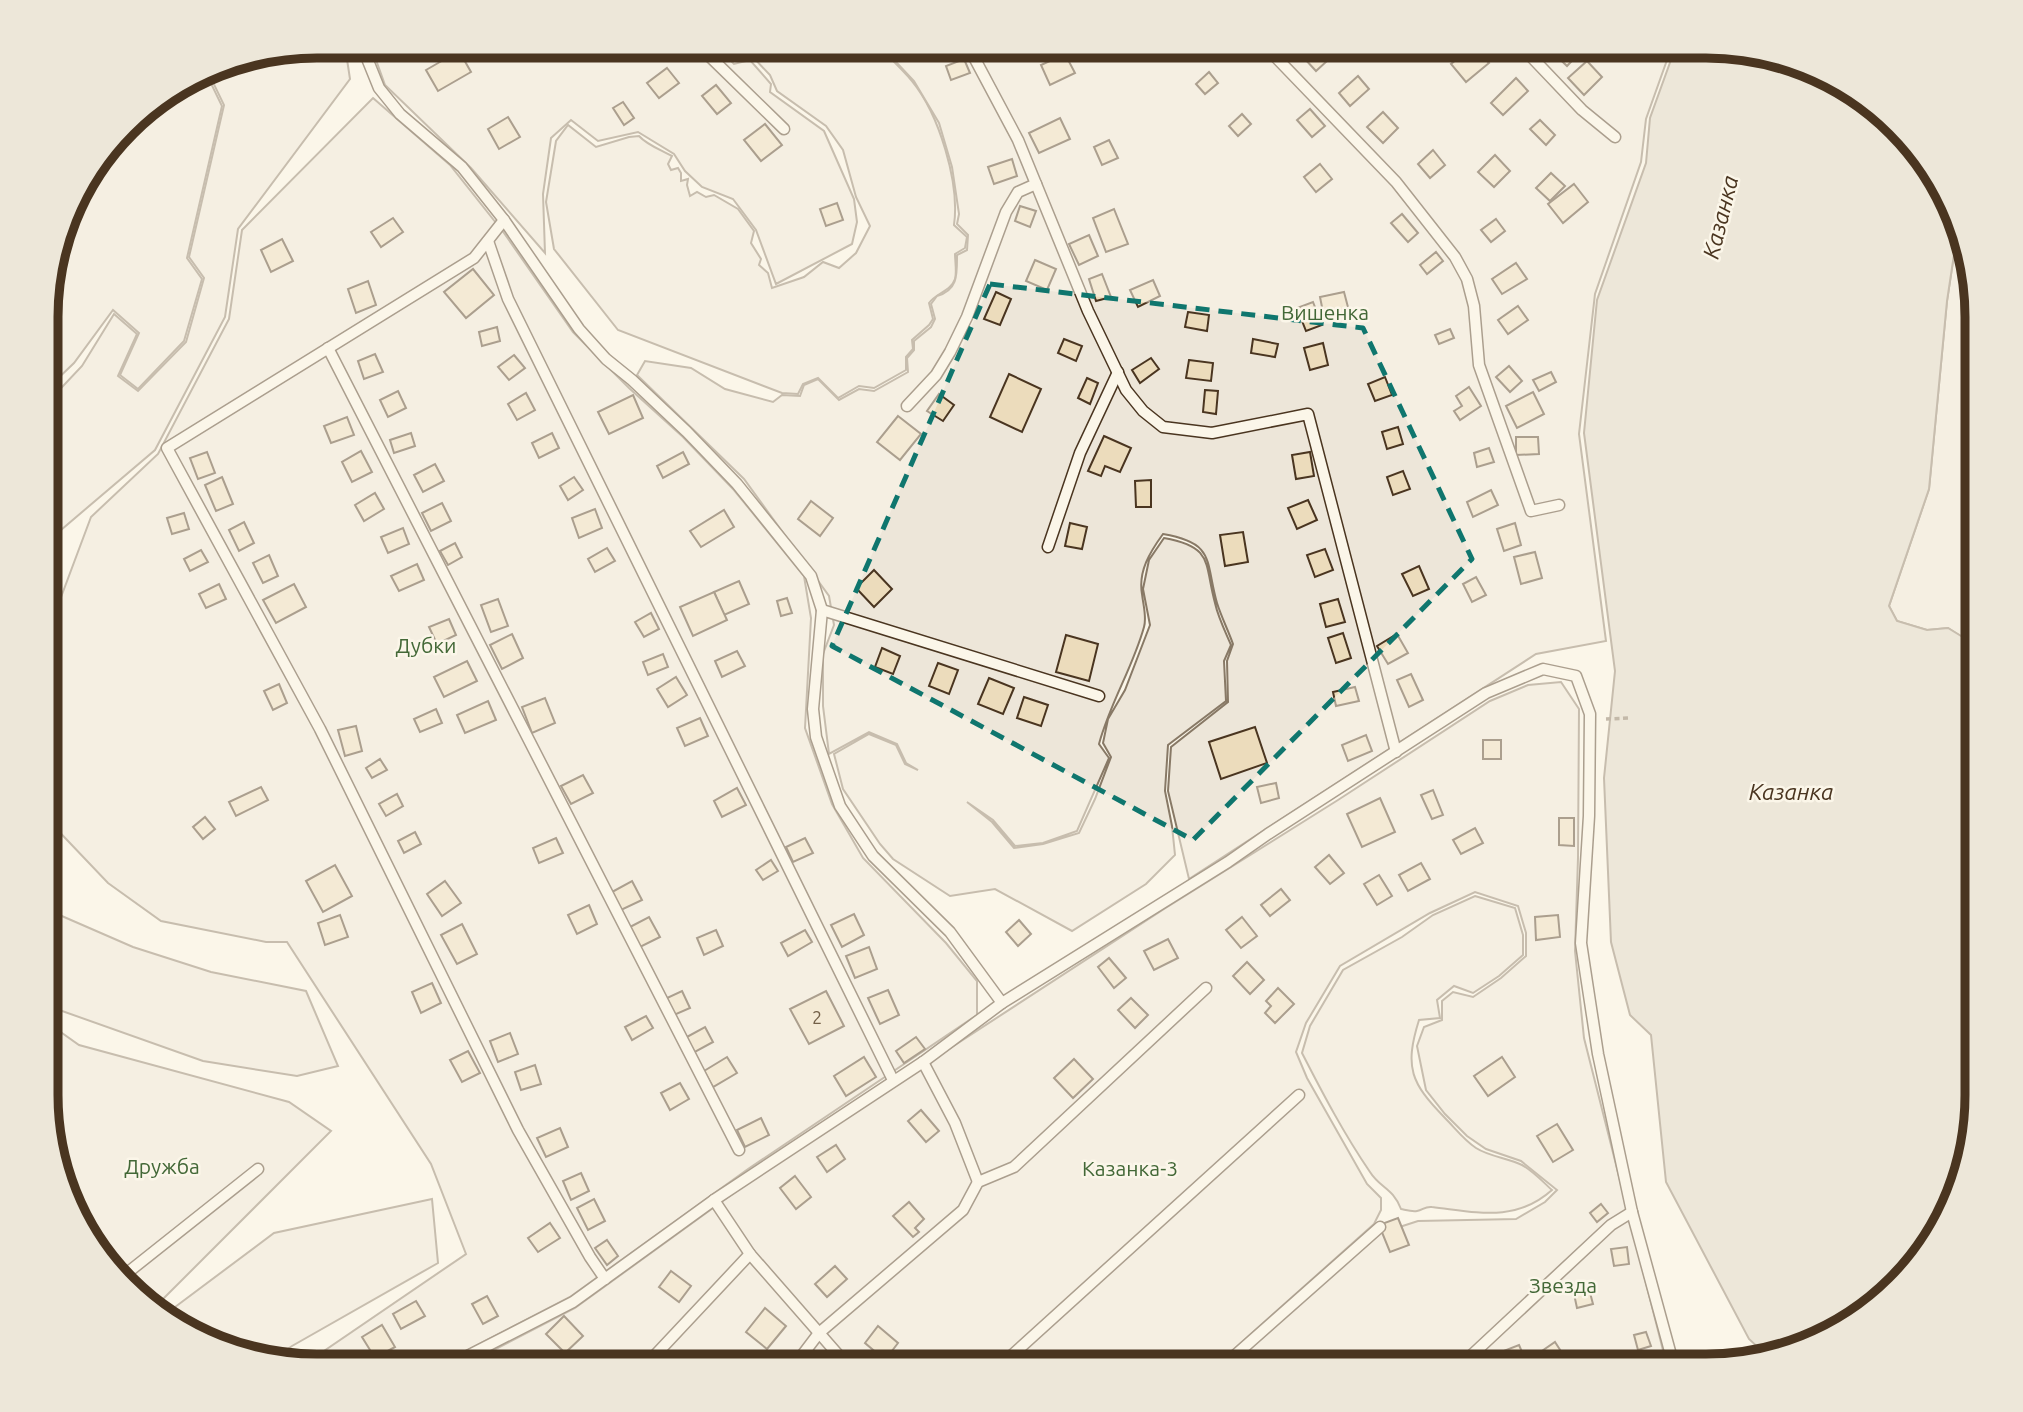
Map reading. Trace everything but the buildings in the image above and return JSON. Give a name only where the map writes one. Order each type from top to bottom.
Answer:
[{"type":"lane","points":[[367,58],[379,88],[400,114],[461,167],[504,220],[579,329],[687,432],[737,484],[811,576],[822,610],[813,709],[816,737],[840,806],[873,856],[950,932],[1002,1003]]},
{"type":"lane","points":[[711,58],[784,129]]},
{"type":"lane","points":[[974,58],[1018,140],[1088,311],[1126,390],[1143,411],[1163,427],[1212,433],[1308,414],[1396,752]]},
{"type":"lane","points":[[1277,58],[1396,182],[1455,257],[1467,279],[1474,306],[1479,365],[1531,512],[1559,505]]},
{"type":"lane","points":[[1532,58],[1582,110],[1615,137]]},
{"type":"lane","points":[[907,405],[936,375],[950,352],[967,317],[1006,212],[1018,192],[1036,184]]},
{"type":"lane","points":[[504,220],[474,258],[167,448],[320,729],[518,1130],[605,1279]]},
{"type":"lane","points":[[488,241],[519,323],[893,1080]]},
{"type":"lane","points":[[328,348],[739,1150]]},
{"type":"lane","points":[[1048,547],[1080,453],[1118,372]]},
{"type":"lane","points":[[822,610],[1099,696]]},
{"type":"lane","points":[[471,1354],[573,1301],[714,1200],[923,1062],[1002,1003],[1228,862],[1486,693],[1543,669],[1576,676],[1590,714],[1589,816],[1581,943],[1598,1054],[1632,1212],[1671,1354]]},
{"type":"lane","points":[[803,1354],[819,1333],[963,1210],[978,1181],[1014,1167],[1206,988]]},
{"type":"lane","points":[[923,1062],[955,1123],[978,1181]]},
{"type":"lane","points":[[1013,1354],[1299,1095]]},
{"type":"lane","points":[[128,1272],[258,1169]]},
{"type":"lane","points":[[714,1200],[750,1254],[837,1354]]},
{"type":"lane","points":[[1474,1354],[1611,1225],[1632,1212]]},
{"type":"lane","points":[[1237,1354],[1380,1227]]},
{"type":"lane","points":[[656,1354],[750,1254]]},
{"type":"path","points":[[1604,719],[1632,718]]},
{"type":"highlighted area","points":[[990,284],[1363,328],[1472,559],[1193,840],[832,646]]},
{"type":"green space","points":[[347,58],[350,79],[238,229],[225,317],[155,450],[58,532],[58,391],[82,366],[114,314],[137,334],[118,376],[138,391],[186,342],[204,278],[189,257],[224,105],[212,80],[218,77],[283,60]]},
{"type":"green space","points":[[375,58],[728,58],[734,64],[750,60],[771,84],[770,92],[824,131],[854,199],[857,222],[852,244],[776,284],[756,230],[733,199],[702,187],[685,171],[674,154],[638,132],[598,141],[571,120],[551,138],[543,194],[545,253],[471,168],[385,85]]},
{"type":"green space","points":[[754,58],[890,58],[922,95],[939,130],[954,189],[954,225],[967,237],[965,248],[955,254],[956,274],[953,283],[929,303],[933,319],[912,340],[913,349],[906,357],[906,370],[874,388],[859,386],[838,398],[818,378],[803,384],[798,394],[782,393],[618,330],[554,249],[546,202],[556,141],[568,125],[596,147],[639,136],[672,156],[668,164],[671,170],[678,168],[681,181],[688,179],[690,196],[697,192],[706,197],[714,195],[738,209],[754,231],[751,243],[761,259],[759,265],[768,273],[772,288],[804,277],[823,262],[839,268],[856,253],[870,226],[856,197],[843,150],[826,126],[777,91],[770,75]]},
{"type":"green space","name":"Вишенка","points":[[892,58],[1668,58],[1646,119],[1641,162],[1595,294],[1579,434],[1606,641],[1536,654],[1189,879],[1168,791],[1171,747],[1228,702],[1227,661],[1233,644],[1217,603],[1205,556],[1192,543],[1163,534],[1143,570],[1141,586],[1144,627],[1109,714],[1099,744],[1109,758],[1077,831],[1043,843],[1015,846],[993,820],[967,802],[992,822],[1014,848],[1043,844],[1079,833],[1111,757],[1103,743],[1108,719],[1125,690],[1150,625],[1143,589],[1149,560],[1164,538],[1180,542],[1192,546],[1204,559],[1218,614],[1231,645],[1224,661],[1226,701],[1168,745],[1165,791],[1175,855],[1146,884],[1072,931],[995,889],[950,896],[893,859],[843,789],[834,754],[869,734],[896,745],[905,764],[918,770],[906,763],[897,744],[869,732],[829,754],[823,706],[823,654],[834,625],[829,596],[744,479],[637,375],[645,361],[691,368],[725,389],[773,402],[782,395],[800,396],[804,385],[818,379],[839,400],[859,389],[874,391],[908,372],[907,358],[914,350],[914,341],[931,327],[935,319],[931,304],[937,296],[953,286],[957,255],[967,250],[968,235],[957,224],[959,214],[952,167],[939,123],[914,81]]},
{"type":"green space","points":[[210,81],[222,106],[187,258],[202,279],[184,341],[138,389],[120,375],[139,333],[113,310],[74,363],[58,378],[60,283],[67,250],[84,202],[111,159],[146,122],[173,101]]},
{"type":"green space","name":"Дубки","points":[[373,98],[450,165],[504,233],[573,332],[683,437],[734,490],[804,576],[811,618],[805,728],[832,804],[863,858],[946,943],[977,981],[977,1015],[748,1169],[570,1297],[460,1354],[320,1354],[466,1254],[431,1164],[287,942],[266,942],[161,921],[108,883],[58,830],[58,605],[91,517],[158,454],[229,319],[242,230]]},
{"type":"green space","points":[[1955,247],[1965,300],[1965,639],[1948,628],[1927,630],[1897,621],[1889,606],[1929,489],[1947,301]]},
{"type":"green space","name":"Казанка-3","points":[[1561,682],[1579,709],[1575,951],[1584,1038],[1664,1354],[1244,1354],[1378,1234],[1418,1221],[1516,1219],[1545,1202],[1557,1190],[1521,1161],[1486,1149],[1467,1136],[1426,1090],[1417,1046],[1424,1027],[1442,1020],[1442,1001],[1453,992],[1473,997],[1501,978],[1526,956],[1526,933],[1518,906],[1475,892],[1430,913],[1340,966],[1306,1023],[1296,1052],[1307,1078],[1367,1184],[1381,1198],[1381,1210],[1374,1224],[1228,1354],[486,1354],[575,1308],[786,1155],[1490,701],[1528,685]]},
{"type":"green space","points":[[1475,896],[1515,908],[1523,935],[1523,955],[1499,976],[1473,993],[1454,986],[1437,1000],[1440,1018],[1419,1020],[1412,1051],[1414,1074],[1424,1095],[1472,1145],[1481,1151],[1522,1165],[1552,1190],[1524,1207],[1495,1213],[1430,1207],[1415,1211],[1401,1209],[1360,1158],[1302,1053],[1310,1026],[1343,970],[1402,937],[1433,915]]},
{"type":"green space","points":[[58,914],[133,947],[211,972],[306,991],[338,1066],[297,1076],[203,1061],[58,1010]]},
{"type":"green space","name":"Дружба","points":[[58,1030],[79,1045],[289,1102],[331,1131],[160,1302],[111,1253],[92,1225],[77,1194],[63,1146],[58,1112]]},
{"type":"green space","points":[[432,1199],[438,1263],[283,1352],[218,1335],[171,1310],[274,1233]]},
{"type":"water","name":"Казанка","points":[[1672,58],[1740,60],[1805,77],[1836,92],[1864,111],[1901,146],[1931,187],[1946,218],[1955,247],[1947,301],[1929,489],[1889,606],[1897,621],[1927,630],[1948,628],[1965,638],[1965,1112],[1960,1146],[1939,1210],[1922,1239],[1901,1266],[1864,1301],[1836,1320],[1805,1335],[1759,1348],[1749,1339],[1666,1182],[1651,1035],[1630,1015],[1611,942],[1604,778],[1615,671],[1584,433],[1597,300],[1646,163],[1650,118]]},
{"type":"park label","name":"Звезда","points":[[1563,1285]]}]
